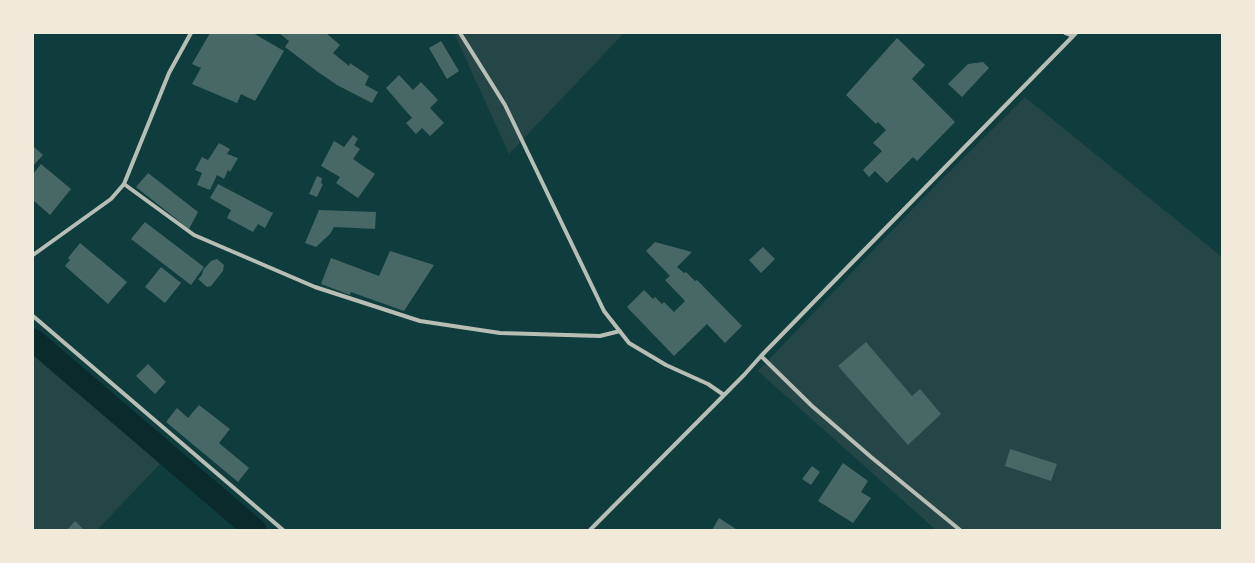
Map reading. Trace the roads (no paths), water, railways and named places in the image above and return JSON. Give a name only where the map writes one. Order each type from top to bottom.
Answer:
[{"type":"street","points":[[33,255],[111,199],[124,184],[169,73],[190,33]]},
{"type":"street","points":[[460,33],[505,105],[604,311],[629,343],[666,365],[708,384],[724,395]]},
{"type":"street","points":[[1065,33],[1075,35]]},
{"type":"street","points":[[590,530],[724,395],[1075,35]]},
{"type":"street","points":[[124,184],[194,235],[315,287],[420,321],[500,333],[600,336],[620,331]]},
{"type":"street","points":[[33,316],[283,530]]},
{"type":"street","points":[[761,356],[824,417],[960,530]]},
{"type":"waterway","points":[[33,340],[255,530]]}]
